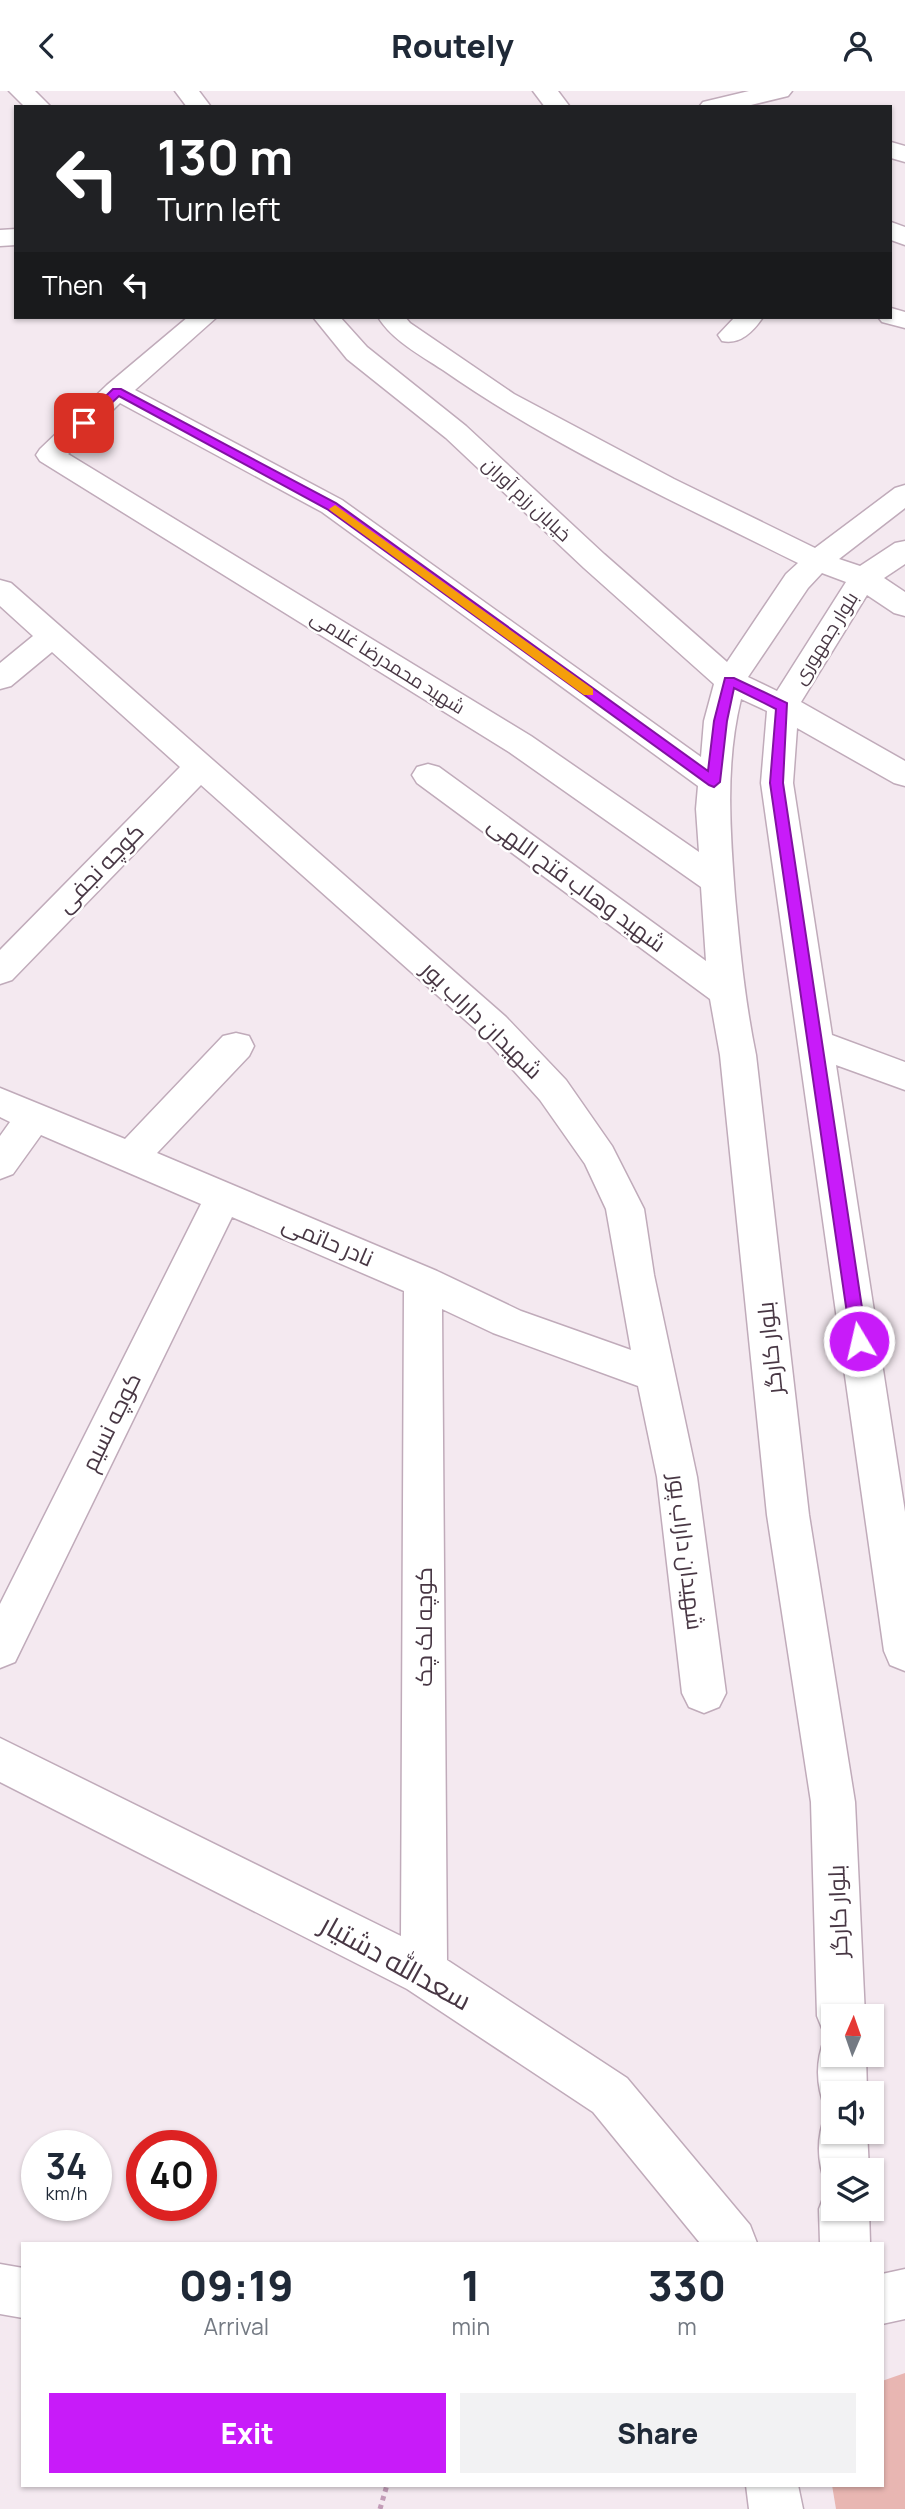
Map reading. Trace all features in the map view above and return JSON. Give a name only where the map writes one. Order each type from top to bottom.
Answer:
[{"type":"street","points":[[21,91],[37,105]]},
{"type":"street","points":[[545,91],[556,105]]},
{"type":"street","points":[[719,105],[774,92],[795,105]]},
{"type":"street","points":[[202,319],[117,391],[332,506],[714,782]]},
{"type":"street","name":"خیابان رزم آوران","points":[[328,319],[357,353],[456,432],[594,561],[730,681],[783,706],[905,775]]},
{"type":"street","points":[[731,335],[748,319]]},
{"type":"street","points":[[357,353],[396,323],[504,400],[664,485],[817,561],[863,578],[905,606]]},
{"type":"street","name":"شهید محمدرضا غلامی","points":[[117,391],[50,455],[520,744],[718,882]]},
{"type":"street","points":[[730,681],[797,581],[817,561],[905,494]]},
{"type":"street","name":"بلوار جمهوری","points":[[783,706],[863,578],[905,550]]},
{"type":"street","name":"شهیدان داراب پور","points":[[0,590],[494,1026],[553,1090],[600,1156],[625,1209],[635,1275],[677,1477],[704,1693]]},
{"type":"street","points":[[0,680],[52,636]]},
{"type":"street","name":"بلوار کارگر","points":[[730,681],[720,721],[712,809],[726,993],[738,1055],[788,1515],[833,1803],[841,2004]]},
{"type":"street","points":[[783,706],[776,783],[814,1043],[898,1557],[905,1651]]},
{"type":"street","name":"کوچه نجفی","points":[[0,971],[200,766]]},
{"type":"street","name":"شهید وهاب فتح اللهی","points":[[428,775],[726,993]]},
{"type":"street","points":[[814,1043],[905,1076]]},
{"type":"street","points":[[131,1157],[236,1046]]},
{"type":"street","points":[[0,1164],[17,1109]]},
{"type":"street","name":"نادر حاتمی","points":[[17,1109],[423,1282],[507,1322],[657,1377]]},
{"type":"street","name":"کوچه نسیم","points":[[0,1648],[223,1196]]},
{"type":"street","name":"کوچه لک چک","points":[[423,1282],[424,1972]]},
{"type":"street","name":"سعدالله دشتیار","points":[[0,1759],[424,1972],[610,2095],[731,2242]]},
{"type":"street","points":[[844,2221],[845,2242]]},
{"type":"street","points":[[0,2289],[21,2293]]},
{"type":"street","points":[[884,2299],[905,2294]]},
{"type":"street","points":[[772,2487],[776,2509]]},
{"type":"path","points":[[380,2509],[386,2487]]},
{"type":"shaded area","points":[[905,2373],[905,2509],[836,2509],[832,2487],[884,2487],[884,2380]]},
{"type":"slow traffic","points":[[335,509],[589,692]]},
{"type":"route","points":[[84,423],[117,391],[332,506],[714,782],[720,721],[730,681],[783,706],[776,783],[859,1341]]}]
